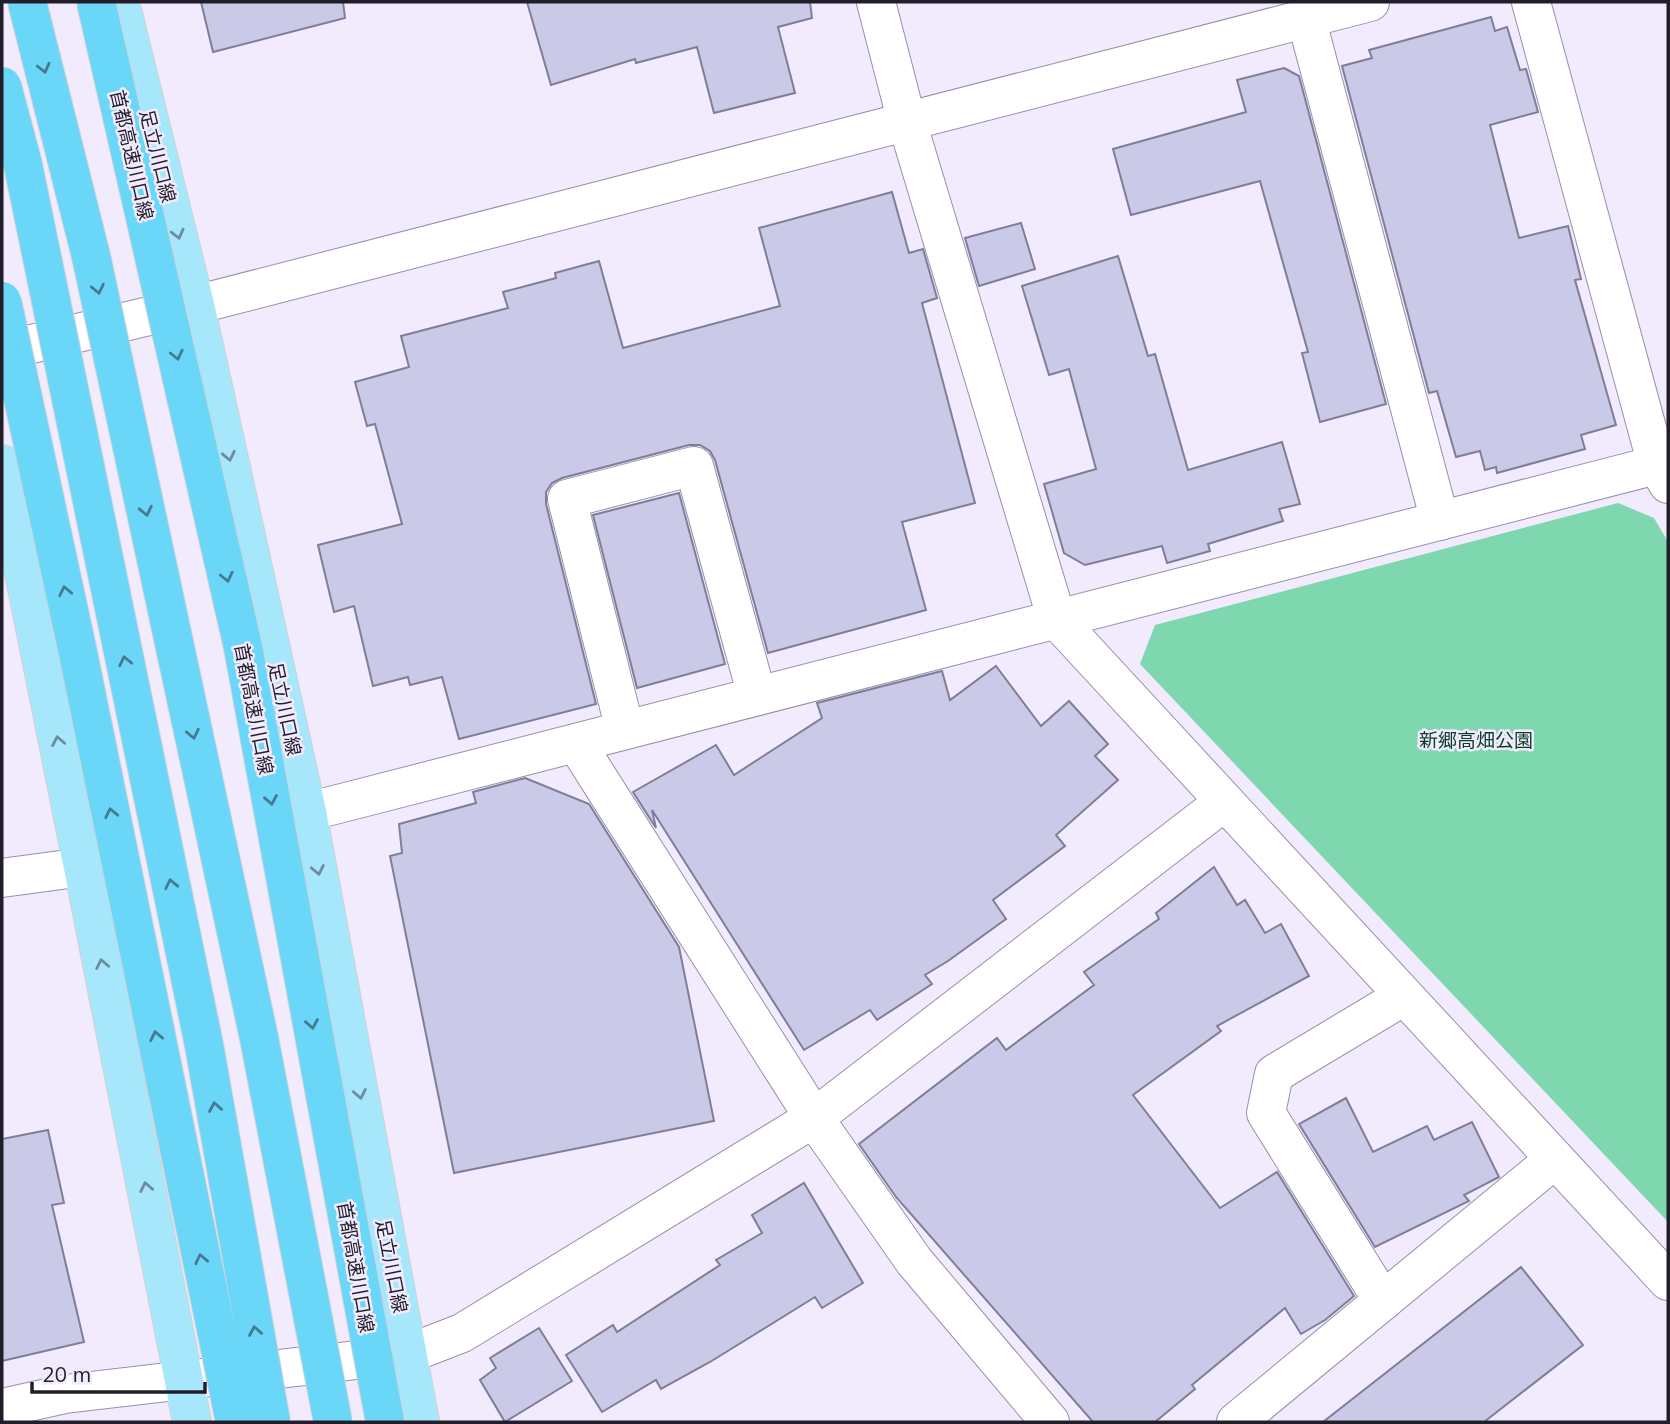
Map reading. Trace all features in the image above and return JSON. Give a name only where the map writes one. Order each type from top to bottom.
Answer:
[{"type":"highway","points":[[27,2],[90,256],[259,1038],[333,1422]]},
{"type":"highway","name":"首都高速川口線","points":[[96,2],[243,647],[385,1422]]},
{"type":"highway","points":[[2,86],[23,166],[204,1045],[271,1422]]},
{"type":"highway","points":[[2,302],[84,680],[234,1422]]},
{"type":"main road","name":"足立川口線","points":[[120,2],[195,305],[307,812],[420,1422]]},
{"type":"main road","points":[[2,464],[192,1422]]},
{"type":"street","points":[[876,2],[907,122],[1056,620],[1668,1281]]},
{"type":"street","points":[[2,351],[195,305],[1370,2]]},
{"type":"street","points":[[307,812],[1440,521],[1664,470],[1531,2]]},
{"type":"street","points":[[1306,18],[1440,521]]},
{"type":"street","points":[[625,730],[567,499],[681,469],[694,466],[757,696]]},
{"type":"street","points":[[576,743],[814,1118],[914,1261],[1050,1422]]},
{"type":"street","points":[[2,1408],[65,1394],[408,1354],[462,1333],[814,1118],[1224,802]]},
{"type":"street","points":[[2,878],[83,867]]},
{"type":"street","points":[[1383,1301],[1266,1113],[1274,1074],[1404,996]]},
{"type":"street","points":[[1236,1422],[1555,1159]]},
{"type":"green space","name":"新郷高畑公園","points":[[1618,503],[1654,518],[1668,542],[1668,1222],[1140,664],[1155,625]]},
{"type":"building","points":[[201,2],[343,2],[345,18],[213,52]]},
{"type":"building","points":[[527,2],[810,2],[812,18],[778,27],[795,93],[714,113],[697,47],[636,63],[635,59],[551,85]]},
{"type":"building","points":[[1491,17],[1495,31],[1507,27],[1520,70],[1526,69],[1538,112],[1490,125],[1519,238],[1568,226],[1581,279],[1575,280],[1616,425],[1581,435],[1585,449],[1497,473],[1496,467],[1485,470],[1480,451],[1456,457],[1437,391],[1429,393],[1342,66],[1372,58],[1369,50]]},
{"type":"building","points":[[1284,68],[1299,76],[1386,404],[1320,422],[1302,353],[1308,352],[1260,181],[1131,215],[1113,149],[1246,112],[1237,80]]},
{"type":"building","points":[[892,192],[909,253],[923,249],[937,298],[922,303],[975,503],[902,522],[926,610],[768,653],[715,460],[710,451],[700,445],[689,445],[562,478],[552,483],[546,492],[546,504],[596,704],[459,739],[442,677],[410,685],[408,677],[373,686],[354,606],[334,612],[318,545],[402,524],[375,424],[367,426],[355,382],[409,367],[401,336],[508,308],[503,292],[556,278],[555,273],[599,261],[623,348],[780,306],[759,228]]},
{"type":"building","points":[[1021,223],[1035,269],[979,286],[965,238]]},
{"type":"building","points":[[1118,256],[1148,356],[1155,354],[1188,470],[1282,442],[1300,504],[1279,509],[1283,521],[1208,544],[1210,551],[1167,563],[1162,546],[1085,565],[1064,553],[1044,484],[1096,469],[1069,369],[1049,375],[1022,286]]},
{"type":"building","points":[[679,493],[725,664],[637,688],[593,515]]},
{"type":"building","points":[[996,666],[1041,726],[1069,701],[1108,744],[1095,756],[1118,780],[1056,835],[1065,846],[993,900],[1006,919],[925,975],[932,984],[877,1020],[870,1010],[804,1050],[652,810],[656,828],[633,792],[716,745],[734,775],[822,718],[817,703],[942,671],[950,700]]},
{"type":"building","points":[[525,778],[589,804],[679,947],[714,1121],[454,1173],[390,856],[402,853],[399,824],[476,803],[473,792]]},
{"type":"building","points":[[1214,867],[1237,905],[1245,900],[1265,933],[1281,924],[1309,976],[1217,1026],[1221,1031],[1133,1095],[1220,1208],[1277,1172],[1354,1296],[1325,1320],[1301,1334],[1285,1308],[1192,1385],[1195,1389],[1155,1422],[1093,1422],[896,1197],[859,1144],[997,1038],[1006,1050],[1094,985],[1084,972],[1159,919],[1156,913]]},
{"type":"building","points":[[1346,1098],[1373,1152],[1427,1126],[1434,1140],[1472,1122],[1499,1177],[1464,1195],[1469,1201],[1375,1247],[1299,1124]]},
{"type":"building","points":[[48,1130],[64,1203],[52,1205],[84,1342],[2,1361],[2,1139]]},
{"type":"building","points":[[804,1183],[863,1283],[822,1308],[815,1297],[661,1389],[656,1380],[602,1412],[566,1355],[613,1325],[617,1332],[720,1265],[716,1260],[762,1233],[752,1215]]},
{"type":"building","points":[[1521,1267],[1583,1345],[1484,1422],[1323,1422]]},
{"type":"building","points":[[539,1328],[572,1381],[505,1422],[480,1380],[496,1368],[490,1358]]}]
